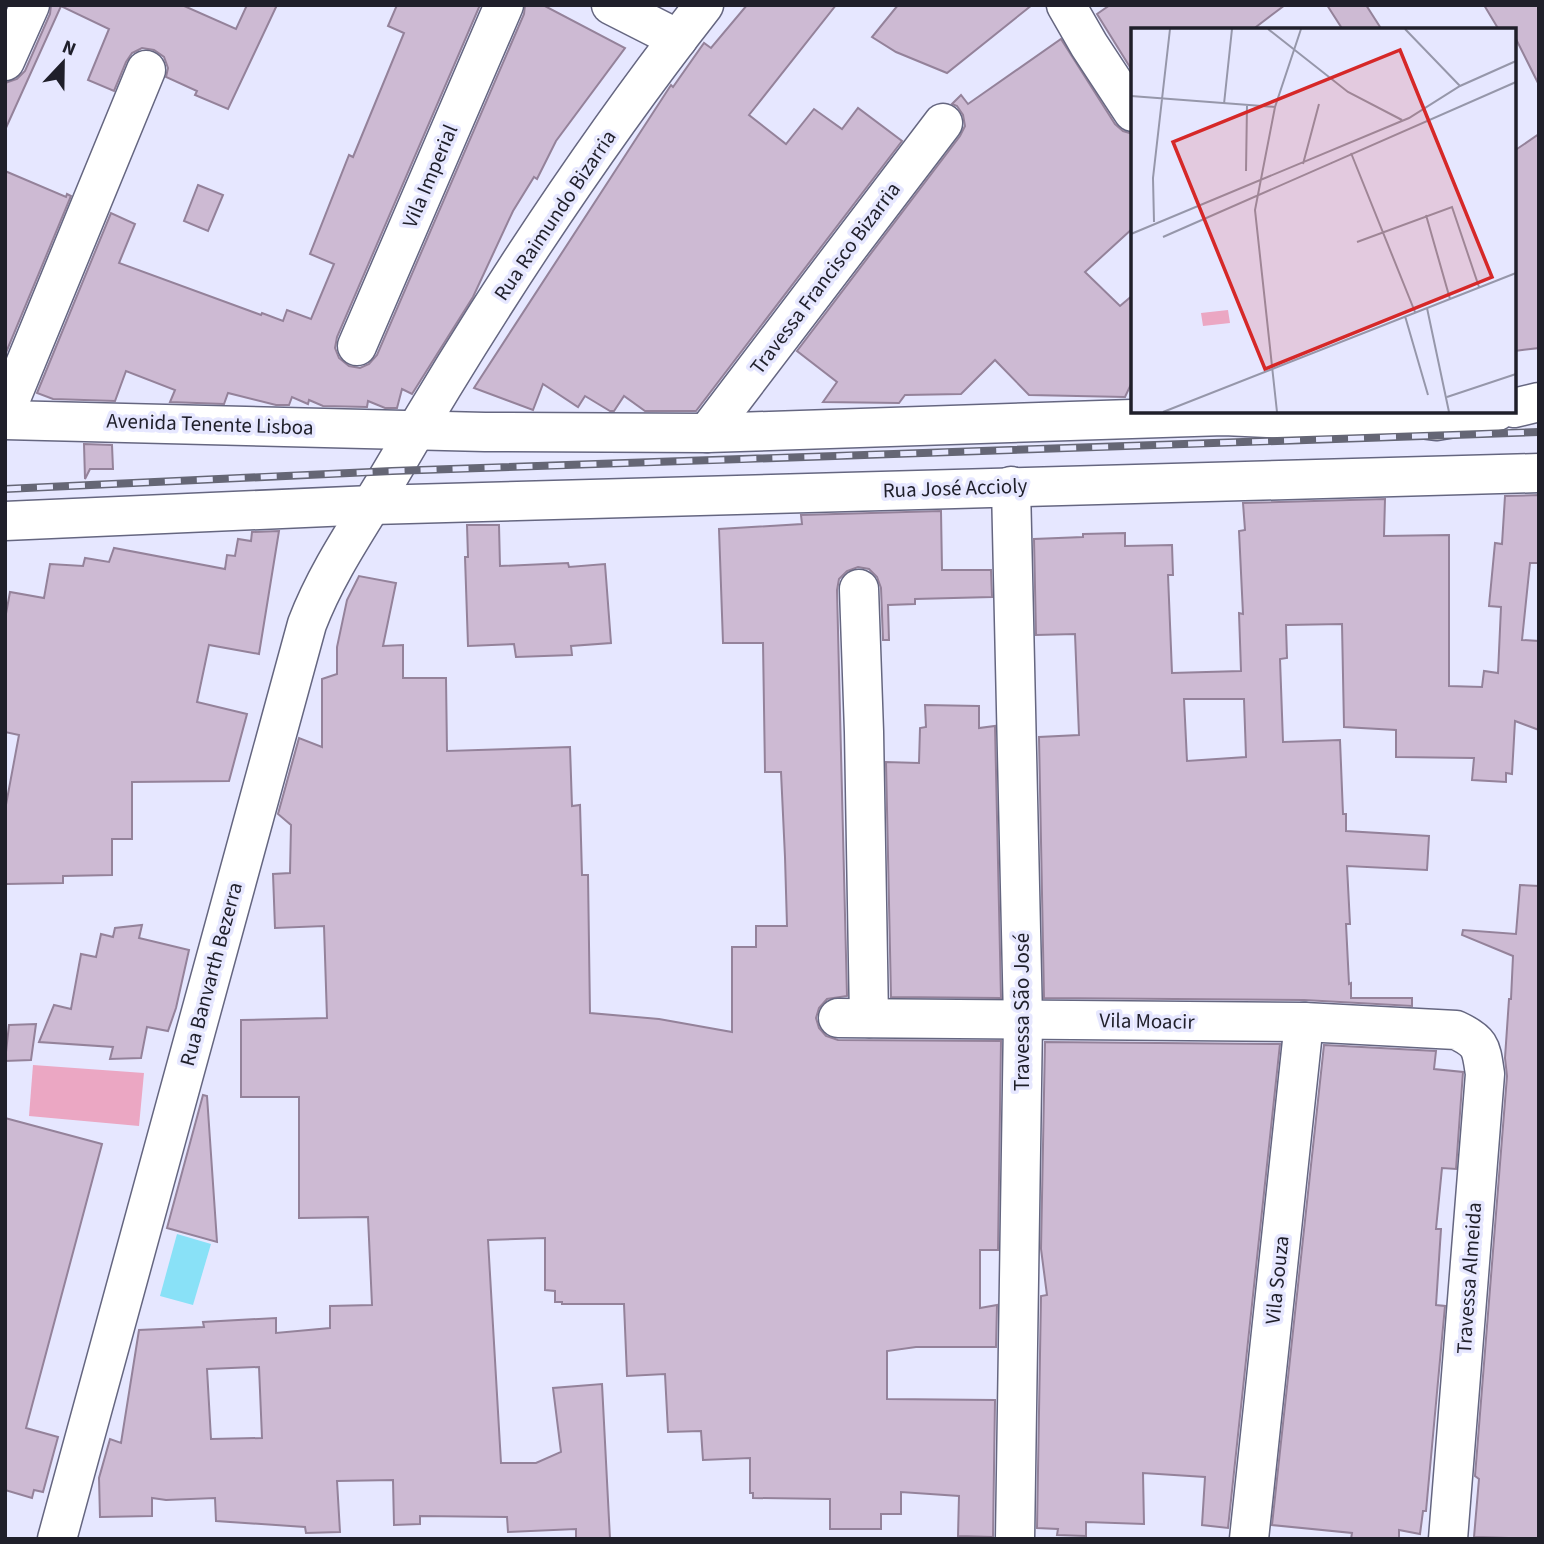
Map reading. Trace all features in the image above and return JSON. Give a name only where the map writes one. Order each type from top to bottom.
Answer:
[{"type":"street","points":[[5,61],[30,5]]},
{"type":"street","name":"Vila Imperial","points":[[357,346],[504,5]]},
{"type":"street","points":[[611,5],[678,39]]},
{"type":"street","name":"Rua Raimundo Bizarria","points":[[415,431],[578,174],[704,5]]},
{"type":"street","points":[[1066,5],[1088,45],[1131,109]]},
{"type":"street","points":[[5,413],[146,70]]},
{"type":"street","name":"Travessa Francisco Bizarria","points":[[706,433],[943,123]]},
{"type":"street","points":[[1516,408],[1539,402]]},
{"type":"street","points":[[415,431],[706,433],[1224,416],[1311,420],[1386,413],[1436,421],[1485,413]]},
{"type":"street","name":"Avenida Tenente Lisboa","points":[[5,420],[415,431]]},
{"type":"street","name":"Rua Banvarth Bezerra","points":[[57,1539],[307,624],[318,593],[415,431]]},
{"type":"street","name":"Rua José Accioly","points":[[372,505],[1539,473]]},
{"type":"street","name":"Travessa São José","points":[[1011,486],[1023,1020],[1015,1539]]},
{"type":"street","points":[[5,521],[372,505]]},
{"type":"street","name":"Vila Moacir","points":[[859,589],[864,732],[854,1018],[1304,1022],[1456,1030]]},
{"type":"street","name":"Vila Souza","points":[[1249,1539],[1304,1022]]},
{"type":"street","name":"Travessa Almeida","points":[[1448,1539],[1485,1074],[1482,1052],[1474,1038],[1456,1030]]},
{"type":"shaded area","points":[[33,1065],[144,1073],[139,1126],[29,1116]]},
{"type":"water","points":[[177,1234],[211,1244],[193,1305],[160,1296]]},
{"type":"building","points":[[51,5],[182,5],[236,29],[247,5],[277,5],[228,109],[195,95],[197,91],[166,77],[168,68],[164,57],[154,50],[142,48],[132,53],[114,91],[88,80],[109,29],[61,6],[5,130],[5,83],[17,79],[25,71],[50,14]]},
{"type":"building","points":[[397,5],[480,5],[337,337],[335,348],[339,358],[349,366],[360,368],[369,364],[377,355],[524,14],[525,5],[543,5],[625,48],[556,141],[537,179],[534,177],[513,211],[473,297],[412,394],[402,389],[397,408],[385,408],[368,401],[367,407],[323,406],[309,400],[308,404],[292,397],[289,405],[276,405],[228,393],[224,404],[170,402],[175,390],[126,371],[115,401],[53,399],[37,393],[111,213],[135,224],[119,263],[261,315],[262,313],[283,321],[287,310],[311,319],[334,264],[310,254],[349,155],[353,157],[404,33],[388,26]]},
{"type":"building","points":[[747,5],[836,5],[749,115],[786,144],[814,109],[842,129],[858,108],[902,141],[696,411],[645,411],[624,396],[614,411],[585,396],[578,407],[543,384],[533,410],[474,388],[671,85],[673,87],[704,43],[711,48]]},
{"type":"building","points":[[898,5],[1032,5],[947,73],[896,52],[872,37]]},
{"type":"building","points":[[1110,5],[1285,5],[1255,28],[1131,28],[1131,69],[1097,14]]},
{"type":"building","points":[[1327,5],[1366,5],[1381,28],[1342,28]]},
{"type":"building","points":[[1484,5],[1539,5],[1539,85],[1516,39],[1516,28],[1498,28]]},
{"type":"building","points":[[1061,39],[1115,124],[1131,133],[1131,230],[1085,272],[1120,306],[1131,297],[1131,384],[1125,397],[1029,395],[995,360],[961,394],[905,395],[899,403],[823,402],[837,382],[797,351],[960,136],[965,126],[963,115],[957,106],[952,104],[961,95],[968,104]]},
{"type":"building","points":[[1539,134],[1539,348],[1516,351],[1516,150]]},
{"type":"building","points":[[5,171],[66,197],[67,194],[71,196],[5,355]]},
{"type":"building","points":[[198,185],[223,195],[208,231],[184,221]]},
{"type":"building","points":[[84,444],[112,445],[113,469],[90,469],[85,479]]},
{"type":"building","points":[[1539,495],[1539,563],[1530,563],[1522,640],[1539,641],[1539,730],[1515,721],[1512,774],[1506,773],[1506,782],[1472,780],[1474,758],[1396,757],[1396,730],[1344,727],[1342,624],[1286,625],[1287,658],[1280,659],[1283,742],[1340,740],[1346,831],[1429,836],[1427,870],[1347,866],[1350,924],[1346,924],[1351,998],[1412,998],[1412,1006],[1304,1000],[1044,998],[1039,737],[1079,735],[1075,634],[1036,635],[1034,539],[1125,533],[1125,546],[1172,545],[1173,575],[1168,575],[1172,673],[1241,671],[1239,613],[1243,614],[1239,531],[1245,530],[1243,503],[1385,499],[1384,536],[1449,535],[1449,686],[1482,687],[1484,671],[1498,673],[1501,607],[1489,606],[1495,543],[1502,544],[1505,496]],"holes":[[[1184,699],[1244,699],[1246,757],[1187,761]]]},
{"type":"building","points":[[941,511],[942,570],[991,570],[992,597],[915,599],[915,604],[888,605],[889,640],[883,640],[881,588],[877,577],[869,569],[858,567],[847,571],[839,579],[837,590],[847,996],[827,999],[819,1008],[816,1018],[819,1028],[826,1036],[838,1040],[1001,1041],[998,1250],[980,1250],[980,1308],[997,1305],[996,1347],[916,1347],[887,1351],[887,1399],[995,1400],[993,1537],[958,1536],[959,1496],[901,1492],[901,1514],[881,1514],[881,1529],[830,1529],[830,1499],[753,1498],[753,1493],[750,1493],[750,1458],[703,1460],[701,1431],[668,1432],[665,1374],[627,1376],[624,1304],[562,1304],[555,1302],[555,1291],[545,1290],[545,1238],[488,1240],[501,1463],[536,1463],[561,1452],[553,1388],[602,1384],[610,1539],[576,1539],[576,1529],[508,1532],[507,1517],[420,1516],[420,1524],[394,1525],[393,1480],[337,1481],[340,1532],[306,1533],[305,1527],[216,1521],[215,1498],[152,1498],[152,1516],[100,1517],[99,1478],[110,1439],[121,1443],[139,1330],[204,1327],[203,1322],[276,1318],[276,1333],[330,1328],[330,1306],[372,1305],[368,1217],[299,1218],[299,1097],[241,1097],[241,1020],[327,1018],[324,926],[275,928],[273,874],[290,873],[291,825],[278,814],[299,738],[322,747],[322,679],[337,674],[337,647],[347,600],[359,576],[396,583],[383,646],[403,645],[403,678],[446,678],[447,751],[570,747],[572,806],[580,805],[582,875],[588,875],[590,1013],[659,1019],[732,1032],[732,947],[756,947],[756,926],[787,926],[781,772],[765,772],[763,643],[723,643],[719,529],[802,524],[801,515]],"holes":[[[259,1367],[262,1438],[211,1439],[207,1369]]]},
{"type":"building","points":[[467,525],[499,525],[500,566],[568,563],[569,567],[605,564],[611,643],[571,646],[572,655],[516,657],[514,644],[468,646],[465,557],[468,557]]},
{"type":"building","points":[[279,531],[259,654],[209,645],[197,702],[247,714],[229,781],[132,782],[132,839],[112,839],[112,875],[63,876],[63,883],[6,884],[5,810],[19,735],[5,732],[5,619],[10,592],[44,598],[50,564],[83,566],[85,558],[109,562],[114,548],[225,569],[227,555],[235,556],[238,539],[251,541],[252,532]]},
{"type":"building","points":[[925,705],[979,706],[979,728],[995,726],[1001,998],[891,997],[886,762],[919,763],[920,728],[926,727]]},
{"type":"building","points":[[1520,885],[1539,886],[1539,1539],[1474,1537],[1479,1479],[1475,1476],[1507,1076],[1505,1058],[1513,956],[1462,935],[1463,930],[1516,934]]},
{"type":"building","points":[[142,925],[139,938],[189,950],[168,1031],[147,1027],[141,1058],[110,1059],[113,1047],[39,1042],[54,1005],[71,1009],[81,954],[96,957],[101,934],[113,937],[115,928]]},
{"type":"building","points":[[36,1024],[31,1060],[5,1061],[9,1025]]},
{"type":"building","points":[[1045,1042],[1280,1044],[1228,1528],[1202,1525],[1205,1477],[1143,1473],[1144,1524],[1086,1522],[1086,1536],[1057,1535],[1058,1529],[1037,1528],[1041,1296],[1047,1295],[1041,1249]]},
{"type":"building","points":[[1324,1045],[1436,1051],[1434,1069],[1463,1072],[1456,1169],[1442,1168],[1436,1229],[1441,1229],[1436,1305],[1445,1306],[1426,1511],[1423,1511],[1420,1534],[1399,1530],[1399,1539],[1351,1539],[1352,1533],[1272,1525]]},
{"type":"building","points":[[203,1095],[207,1096],[217,1242],[167,1228]]},
{"type":"building","points":[[5,1118],[102,1144],[26,1428],[58,1437],[43,1492],[34,1490],[32,1498],[5,1490]]},
{"type":"railway","points":[[5,489],[392,471],[1539,432]]}]
